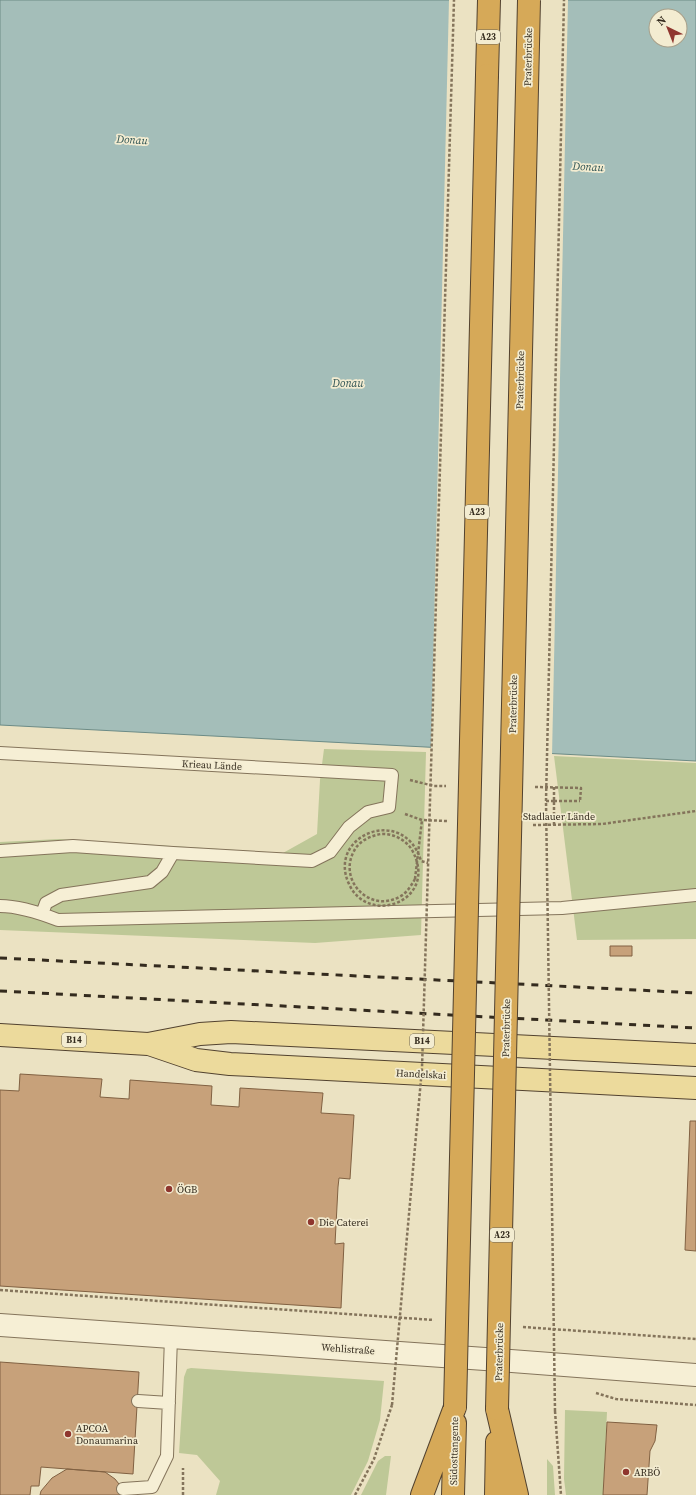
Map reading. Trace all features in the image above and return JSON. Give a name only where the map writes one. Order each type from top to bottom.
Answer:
[{"type":"highway","name":"A23","points":[[455,1407],[489,0]]},
{"type":"highway","name":"Praterbrücke","points":[[498,1409],[529,0]]},
{"type":"highway","points":[[422,1495],[455,1407]]},
{"type":"highway","name":"Südosttangente","points":[[453,1495],[455,1407]]},
{"type":"highway","name":"A23","points":[[496,1495],[498,1409]]},
{"type":"highway","points":[[498,1409],[517,1495]]},
{"type":"main road","name":"Handelskai","points":[[0,1035],[148,1044],[200,1034],[231,1032],[696,1055]]},
{"type":"main road","name":"Handelskai","points":[[148,1044],[196,1060],[230,1064],[696,1088]]},
{"type":"street","name":"Wehlistraße","points":[[0,1326],[696,1375]]},
{"type":"lane","name":"Krieau Lände","points":[[0,753],[392,775],[389,807],[368,812],[349,827],[330,852],[312,861],[173,854]]},
{"type":"lane","points":[[0,851],[73,846],[173,854],[162,872],[150,882],[61,895],[46,903],[42,914]]},
{"type":"lane","points":[[0,906],[8,906],[42,914],[58,920],[562,908],[696,895]]},
{"type":"lane","points":[[123,1489],[152,1487],[167,1456],[171,1337]]},
{"type":"lane","points":[[138,1400],[169,1403]]},
{"type":"path","points":[[355,1495],[374,1459],[392,1406],[422,1068],[454,0]]},
{"type":"path","points":[[561,1495],[555,1411],[546,801],[564,0]]},
{"type":"path","points":[[554,826],[554,787],[581,787],[580,801]]},
{"type":"path","points":[[546,801],[580,801]]},
{"type":"path","points":[[554,801],[580,801]]},
{"type":"path","name":"Stadlauer Lände","points":[[531,825],[554,826],[602,824],[696,811]]},
{"type":"path","points":[[428,864],[421,861],[412,843],[402,835],[390,830],[376,830],[364,834],[354,843],[347,855],[344,866],[346,878],[351,889],[359,898],[370,904],[381,906],[404,900],[413,891],[418,881],[418,869],[416,858],[404,841],[395,836],[384,834],[374,835],[364,840],[356,847],[351,856],[349,868],[351,879],[357,889],[366,897],[377,901],[388,901],[400,897],[409,890],[415,880],[422,820],[453,822]]},
{"type":"path","points":[[0,1290],[440,1321]]},
{"type":"path","points":[[517,1326],[696,1339]]},
{"type":"green space","points":[[324,749],[426,752],[421,935],[315,943],[0,930],[0,842],[59,839],[283,853],[317,834],[320,780]]},
{"type":"green space","points":[[554,756],[696,763],[696,939],[577,940]]},
{"type":"green space","points":[[191,1368],[384,1381],[380,1420],[368,1461],[351,1495],[216,1495],[220,1481],[197,1455],[179,1453],[184,1377],[187,1369]]},
{"type":"green space","points":[[565,1410],[607,1412],[603,1495],[566,1495],[564,1479]]},
{"type":"green space","points":[[385,1456],[391,1456],[386,1495],[361,1495],[378,1461]]},
{"type":"green space","points":[[547,1459],[553,1466],[555,1495],[547,1495]]},
{"type":"water","name":"Donau","points":[[0,0],[696,0],[696,761],[0,725]]},
{"type":"pier","points":[[449,0],[568,0],[552,756],[431,750]]},
{"type":"building","points":[[610,946],[632,946],[632,956],[610,956]]},
{"type":"building","name":"ÖGB","points":[[20,1074],[102,1079],[100,1097],[129,1099],[130,1080],[212,1086],[211,1105],[239,1107],[240,1088],[323,1093],[321,1113],[354,1115],[350,1179],[339,1178],[338,1187],[335,1244],[344,1243],[341,1308],[0,1286],[0,1090],[19,1091]]},
{"type":"building","points":[[690,1121],[696,1121],[696,1251],[685,1250]]},
{"type":"building","name":"APCOA Donaumarina","points":[[0,1362],[139,1372],[133,1474],[41,1467],[39,1486],[31,1486],[30,1495],[0,1495]]},
{"type":"building","name":"ARBÖ","points":[[607,1422],[657,1425],[655,1441],[650,1451],[647,1495],[603,1495]]},
{"type":"building","points":[[67,1469],[105,1472],[115,1479],[126,1495],[40,1495],[41,1491],[52,1478]]},
{"type":"railway","points":[[0,958],[696,993]]},
{"type":"railway","points":[[0,991],[696,1028]]},
{"type":"place","name":"ÖGB","points":[[169,1189]]},
{"type":"place","name":"Die Caterei","points":[[311,1222]]},
{"type":"place","name":"APCOA Donaumarina","points":[[68,1434]]},
{"type":"place","name":"ARBÖ","points":[[626,1472]]}]
